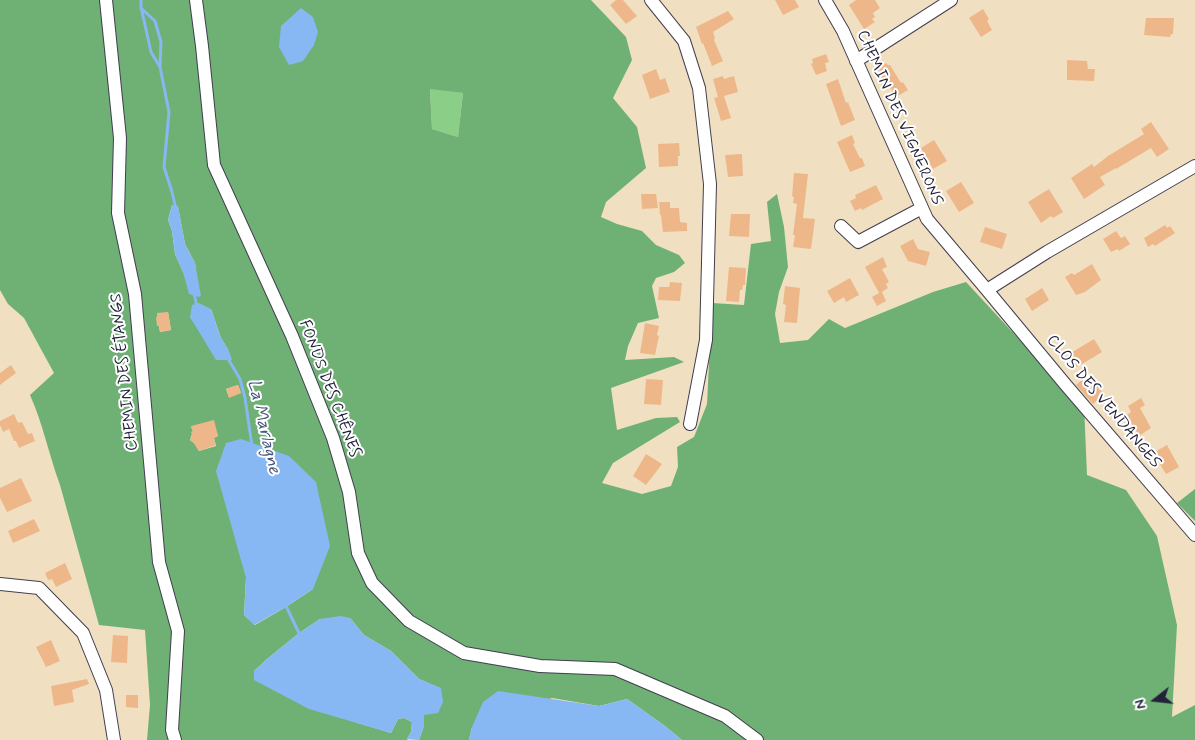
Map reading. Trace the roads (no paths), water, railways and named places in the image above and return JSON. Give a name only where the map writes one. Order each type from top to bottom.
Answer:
[{"type":"street","name":"CHEMIN DES ÉTANGS","points":[[106,0],[120,138],[118,213],[134,294],[159,562],[178,631],[172,730],[175,740]]},
{"type":"street","name":"FONDS DES CHÊNES","points":[[196,0],[214,165],[292,336],[333,438],[349,492],[358,553],[372,583],[409,621],[464,653],[540,666],[615,669],[725,716],[756,740]]},
{"type":"street","points":[[651,0],[684,41],[699,88],[710,184],[706,340],[690,424]]},
{"type":"street","name":"CHEMIN DES VIGNERONS","points":[[825,0],[843,31],[927,219],[987,290]]},
{"type":"street","points":[[856,60],[951,0]]},
{"type":"street","points":[[987,290],[1055,247],[1195,166]]},
{"type":"street","points":[[841,226],[858,242],[922,208]]},
{"type":"street","name":"CLOS DES VENDANGES","points":[[987,290],[1195,535]]},
{"type":"street","points":[[0,584],[39,588],[83,633],[106,690],[114,740]]},
{"type":"water","points":[[301,8],[313,17],[318,32],[314,45],[303,61],[289,65],[279,47],[281,26]]},
{"type":"water","points":[[172,205],[178,206],[185,244],[195,263],[201,296],[199,297],[189,294],[183,272],[175,254],[172,231],[168,220]]},
{"type":"water","points":[[199,303],[211,309],[221,338],[232,360],[216,360],[190,317],[192,305]]},
{"type":"water","points":[[241,439],[289,456],[316,482],[330,546],[313,589],[254,625],[244,615],[246,578],[216,471],[226,443]]},
{"type":"water","points":[[341,616],[350,618],[364,635],[391,651],[419,679],[441,688],[443,702],[438,713],[424,715],[424,726],[419,740],[407,739],[411,732],[412,722],[404,718],[398,719],[391,733],[309,709],[254,680],[254,671],[299,633],[320,619]]},
{"type":"water","points":[[498,691],[599,706],[627,699],[682,740],[469,740],[472,727],[483,702]]},
{"type":"waterway","name":"La Marlagne","points":[[141,0],[151,52],[160,67],[169,112],[164,167],[176,209]]},
{"type":"waterway","name":"La Marlagne","points":[[142,9],[155,21],[161,42],[160,66]]},
{"type":"waterway","name":"La Marlagne","points":[[194,293],[197,307]]},
{"type":"waterway","name":"La Marlagne","points":[[227,357],[240,379],[245,398],[252,446]]},
{"type":"waterway","name":"La Marlagne","points":[[285,604],[299,633],[303,635]]}]
